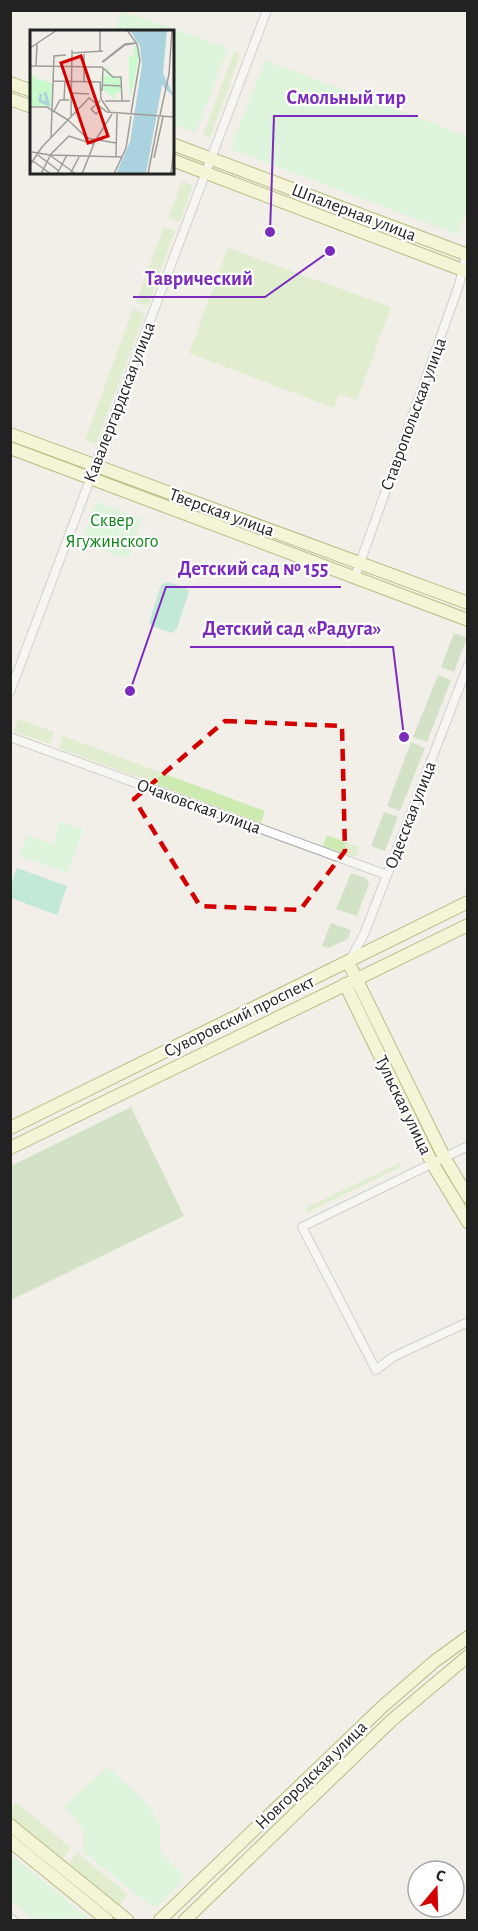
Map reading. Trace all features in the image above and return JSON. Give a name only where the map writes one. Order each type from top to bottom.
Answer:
[{"type":"street","name":"Кавалергардская улица","points":[[10,692],[267,10]]},
{"type":"street","points":[[10,83],[30,90]]},
{"type":"street","points":[[10,99],[30,106]]},
{"type":"street","name":"Шпалерная улица","points":[[174,145],[467,253]]},
{"type":"street","name":"Шпалерная улица","points":[[174,161],[465,271]]},
{"type":"street","name":"Ставропольская улица","points":[[355,577],[465,271],[467,253]]},
{"type":"street","name":"Тверская улица","points":[[10,434],[93,472],[468,620]]},
{"type":"street","name":"Тверская улица","points":[[10,448],[93,472],[360,563],[468,603]]},
{"type":"street","name":"Одесская улица","points":[[348,962],[365,932],[468,665]]},
{"type":"street","name":"Очаковская улица","points":[[10,737],[387,875]]},
{"type":"street","name":"Суворовский проспект","points":[[10,1128],[468,902]]},
{"type":"street","name":"Суворовский проспект","points":[[10,1148],[468,925]]},
{"type":"street","name":"Тульская улица","points":[[348,962],[351,981],[432,1163],[468,1222]]},
{"type":"street","name":"Тульская улица","points":[[351,981],[444,1157],[468,1197]]},
{"type":"street","points":[[468,1146],[302,1227],[376,1370],[393,1358],[468,1322]]},
{"type":"street","name":"Новгородская улица","points":[[160,1920],[382,1707],[435,1661],[468,1637]]},
{"type":"street","name":"Новгородская улица","points":[[185,1920],[393,1720],[468,1656]]},
{"type":"street","points":[[10,1825],[128,1920]]},
{"type":"street","points":[[10,1841],[107,1920]]},
{"type":"highlighted area","points":[[225,721],[342,726],[345,851],[300,910],[200,906],[134,799]]},
{"type":"green space","points":[[122,11],[228,48],[196,133],[174,124],[174,30],[115,30]]},
{"type":"green space","points":[[235,50],[239,58],[210,138],[203,135]]},
{"type":"green space","points":[[265,60],[467,136],[467,210],[458,235],[230,149]]},
{"type":"green space","points":[[182,181],[193,185],[180,222],[168,218]]},
{"type":"green space","points":[[164,227],[175,231],[148,306],[136,302]]},
{"type":"green space","points":[[228,248],[391,307],[357,400],[339,394],[334,408],[189,353]]},
{"type":"green space","points":[[133,309],[145,313],[96,444],[85,440]]},
{"type":"green space","name":"Сквер Ягужинского","points":[[96,502],[142,519],[128,559],[81,543]]},
{"type":"green space","points":[[168,582],[186,588],[189,592],[176,630],[172,633],[152,626],[149,622],[161,585]]},
{"type":"green space","points":[[454,633],[467,638],[454,672],[441,667]]},
{"type":"green space","points":[[438,675],[451,680],[427,742],[413,737]]},
{"type":"green space","points":[[18,719],[54,732],[50,744],[14,731]]},
{"type":"green space","points":[[63,736],[265,811],[261,823],[59,748]]},
{"type":"green space","points":[[411,742],[425,748],[400,811],[387,806]]},
{"type":"green space","points":[[384,812],[398,817],[385,851],[371,846]]},
{"type":"green space","points":[[60,821],[83,829],[68,873],[20,856],[27,835],[53,844]]},
{"type":"green space","points":[[327,835],[359,847],[356,857],[323,846]]},
{"type":"green space","points":[[17,868],[67,886],[57,915],[11,898],[11,886]]},
{"type":"green space","points":[[351,873],[366,878],[369,884],[357,916],[336,909]]},
{"type":"green space","points":[[331,923],[351,930],[348,939],[328,948],[322,946]]},
{"type":"green space","points":[[131,1107],[184,1216],[11,1300],[11,1166]]},
{"type":"green space","points":[[399,1163],[401,1167],[308,1212],[306,1208]]},
{"type":"green space","points":[[107,1767],[156,1816],[160,1828],[159,1850],[185,1878],[157,1907],[150,1905],[82,1851],[83,1831],[64,1806]]},
{"type":"green space","points":[[16,1802],[71,1848],[61,1860],[11,1819],[11,1809]]},
{"type":"green space","points":[[77,1853],[128,1894],[118,1907],[67,1865]]},
{"type":"green space","points":[[10,1855],[91,1920],[34,1920],[11,1901]]},
{"type":"place","name":"Смольный тир","points":[[270,232]]},
{"type":"place","name":"Таврический","points":[[330,251]]},
{"type":"place","name":"Детский сад № 155","points":[[130,691]]},
{"type":"place","name":"Детский сад «Радуга»","points":[[404,737]]}]
